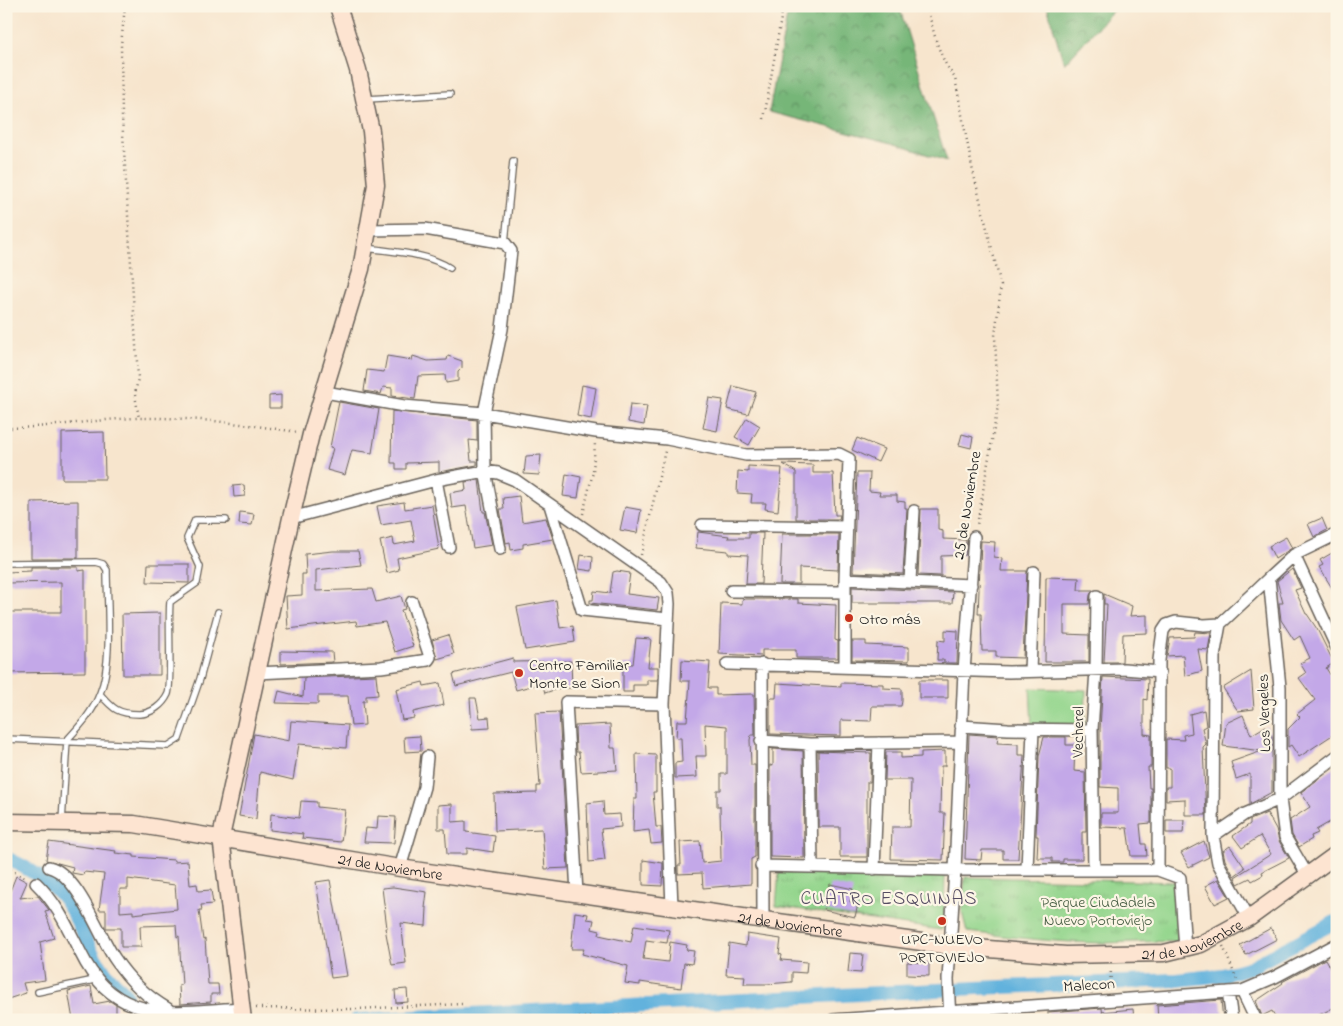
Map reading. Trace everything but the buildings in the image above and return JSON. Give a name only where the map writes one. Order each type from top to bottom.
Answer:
[{"type":"street","points":[[36,883],[53,901],[65,919],[87,964],[98,979],[106,989],[124,1003],[140,1009],[172,1012],[243,1014],[221,837],[291,518],[311,434],[325,392],[365,248],[376,185],[371,131],[358,70],[338,6]]},
{"type":"street","points":[[369,230],[425,229],[505,242],[511,251],[502,329],[484,413],[485,471],[500,549]]},
{"type":"street","points":[[325,392],[404,406],[484,413],[596,432],[667,439],[746,455],[839,454],[849,459],[846,526],[845,666]]},
{"type":"street","points":[[291,518],[436,480],[485,471],[498,472],[515,480],[580,528],[661,582],[668,593],[664,704],[672,907]]},
{"type":"street","points":[[436,480],[449,547]]},
{"type":"street","points":[[550,505],[582,610],[668,619]]},
{"type":"street","points":[[910,581],[914,511]]},
{"type":"street","points":[[702,526],[846,526]]},
{"type":"street","points":[[1249,918],[1218,863],[1213,836],[1214,657],[1220,624],[1294,555],[1337,534]]},
{"type":"street","name":"25 de Noviembre","points":[[949,1011],[948,979],[960,742],[974,537]]},
{"type":"street","points":[[1294,555],[1337,648]]},
{"type":"street","points":[[1030,671],[1034,572]]},
{"type":"street","name":"Los Vergeles","points":[[1269,578],[1280,687],[1280,799],[1285,837],[1308,876]]},
{"type":"street","points":[[845,579],[971,584]]},
{"type":"street","points":[[730,591],[845,592]]},
{"type":"street","name":"Vecherel","points":[[1094,870],[1092,730],[1096,670],[1097,596]]},
{"type":"street","points":[[257,673],[381,667],[428,660],[430,656],[412,602]]},
{"type":"street","points":[[1158,870],[1159,660],[1162,631],[1167,625],[1176,622],[1204,625],[1220,624]]},
{"type":"street","points":[[727,664],[964,671],[1124,669],[1160,672]]},
{"type":"street","points":[[762,664],[761,866],[763,920]]},
{"type":"street","points":[[577,893],[566,702],[664,704]]},
{"type":"street","points":[[961,726],[1033,730],[1092,730]]},
{"type":"street","points":[[1027,869],[1033,730]]},
{"type":"street","points":[[761,741],[810,744],[960,742]]},
{"type":"street","points":[[874,869],[880,743]]},
{"type":"street","points":[[810,744],[812,867]]},
{"type":"street","points":[[1213,836],[1245,814],[1280,799],[1337,756]]},
{"type":"street","points":[[400,868],[424,787],[427,757]]},
{"type":"street","name":"21 de Noviembre","points":[[6,822],[134,824],[400,868],[763,920],[950,946],[1066,955],[1139,955],[1185,949],[1218,936],[1249,918],[1337,854]]},
{"type":"street","points":[[761,866],[955,870],[1158,870],[1180,878],[1185,949]]},
{"type":"street","points":[[49,867],[69,881],[78,892],[112,953],[133,981],[151,999],[172,1012]]},
{"type":"street","name":"Malecon","points":[[833,1020],[1242,991],[1275,978],[1337,944]]},
{"type":"street","points":[[1242,991],[1256,1020]]},
{"type":"street","points":[[1228,992],[1232,1020]]},
{"type":"lane","points":[[364,99],[450,94]]},
{"type":"lane","points":[[505,242],[513,161]]},
{"type":"lane","points":[[365,248],[413,255],[450,268]]},
{"type":"lane","points":[[100,694],[112,708],[128,714],[145,714],[161,705],[169,692],[168,622],[170,602],[197,583],[200,567],[187,538],[194,520],[226,520]]},
{"type":"lane","points":[[6,563],[96,562],[103,564],[107,570],[107,657],[104,680],[100,694],[83,724],[67,740],[62,822]]},
{"type":"lane","points":[[6,739],[67,740],[168,746],[179,739],[200,679],[218,612]]},
{"type":"lane","points":[[38,992],[98,979]]},
{"type":"path","points":[[125,6],[121,46],[122,117],[138,378],[135,395],[139,418]]},
{"type":"path","points":[[764,119],[783,6]]},
{"type":"path","name":"25 de Noviembre","points":[[927,6],[935,38],[947,70],[956,78],[972,167],[1000,286],[995,336],[998,406],[974,537]]},
{"type":"path","points":[[6,428],[42,428],[139,418],[224,420],[311,434]]},
{"type":"path","points":[[580,528],[593,472],[596,432]]},
{"type":"path","points":[[638,566],[667,439]]},
{"type":"path","points":[[6,868],[36,883]]},
{"type":"path","points":[[1230,960],[1236,976]]},
{"type":"path","points":[[1110,987],[1111,969]]},
{"type":"path","points":[[243,1014],[462,1004]]},
{"type":"path","points":[[534,1020],[656,1014],[660,1020]]},
{"type":"green space","points":[[789,6],[899,6],[947,161],[892,143],[769,112]]},
{"type":"green space","points":[[1047,6],[1117,6],[1064,64]]},
{"type":"green space","points":[[1030,688],[1086,690],[1085,725],[1032,728]]},
{"type":"green space","points":[[945,868],[944,926],[941,930],[776,906],[779,872]]},
{"type":"green space","name":"Parque Ciudadela Nuevo Portoviejo","points":[[965,877],[1175,882],[1182,923],[1177,942],[1070,942],[967,932],[962,912]]},
{"type":"waterway","points":[[6,858],[26,868],[50,884],[62,896],[73,913],[99,964],[126,994]]},
{"type":"waterway","points":[[356,1020],[977,988],[1177,980],[1223,975],[1251,967],[1337,921]]},
{"type":"place","name":"Otro más","points":[[849,618]]},
{"type":"place","name":"Centro Familiar Monte se Sion","points":[[519,673]]},
{"type":"place","name":"UPC-NUEVO PORTOVIEJO","points":[[942,921]]},
{"type":"district","name":"CUATRO ESQUINAS","points":[[889,897]]}]
